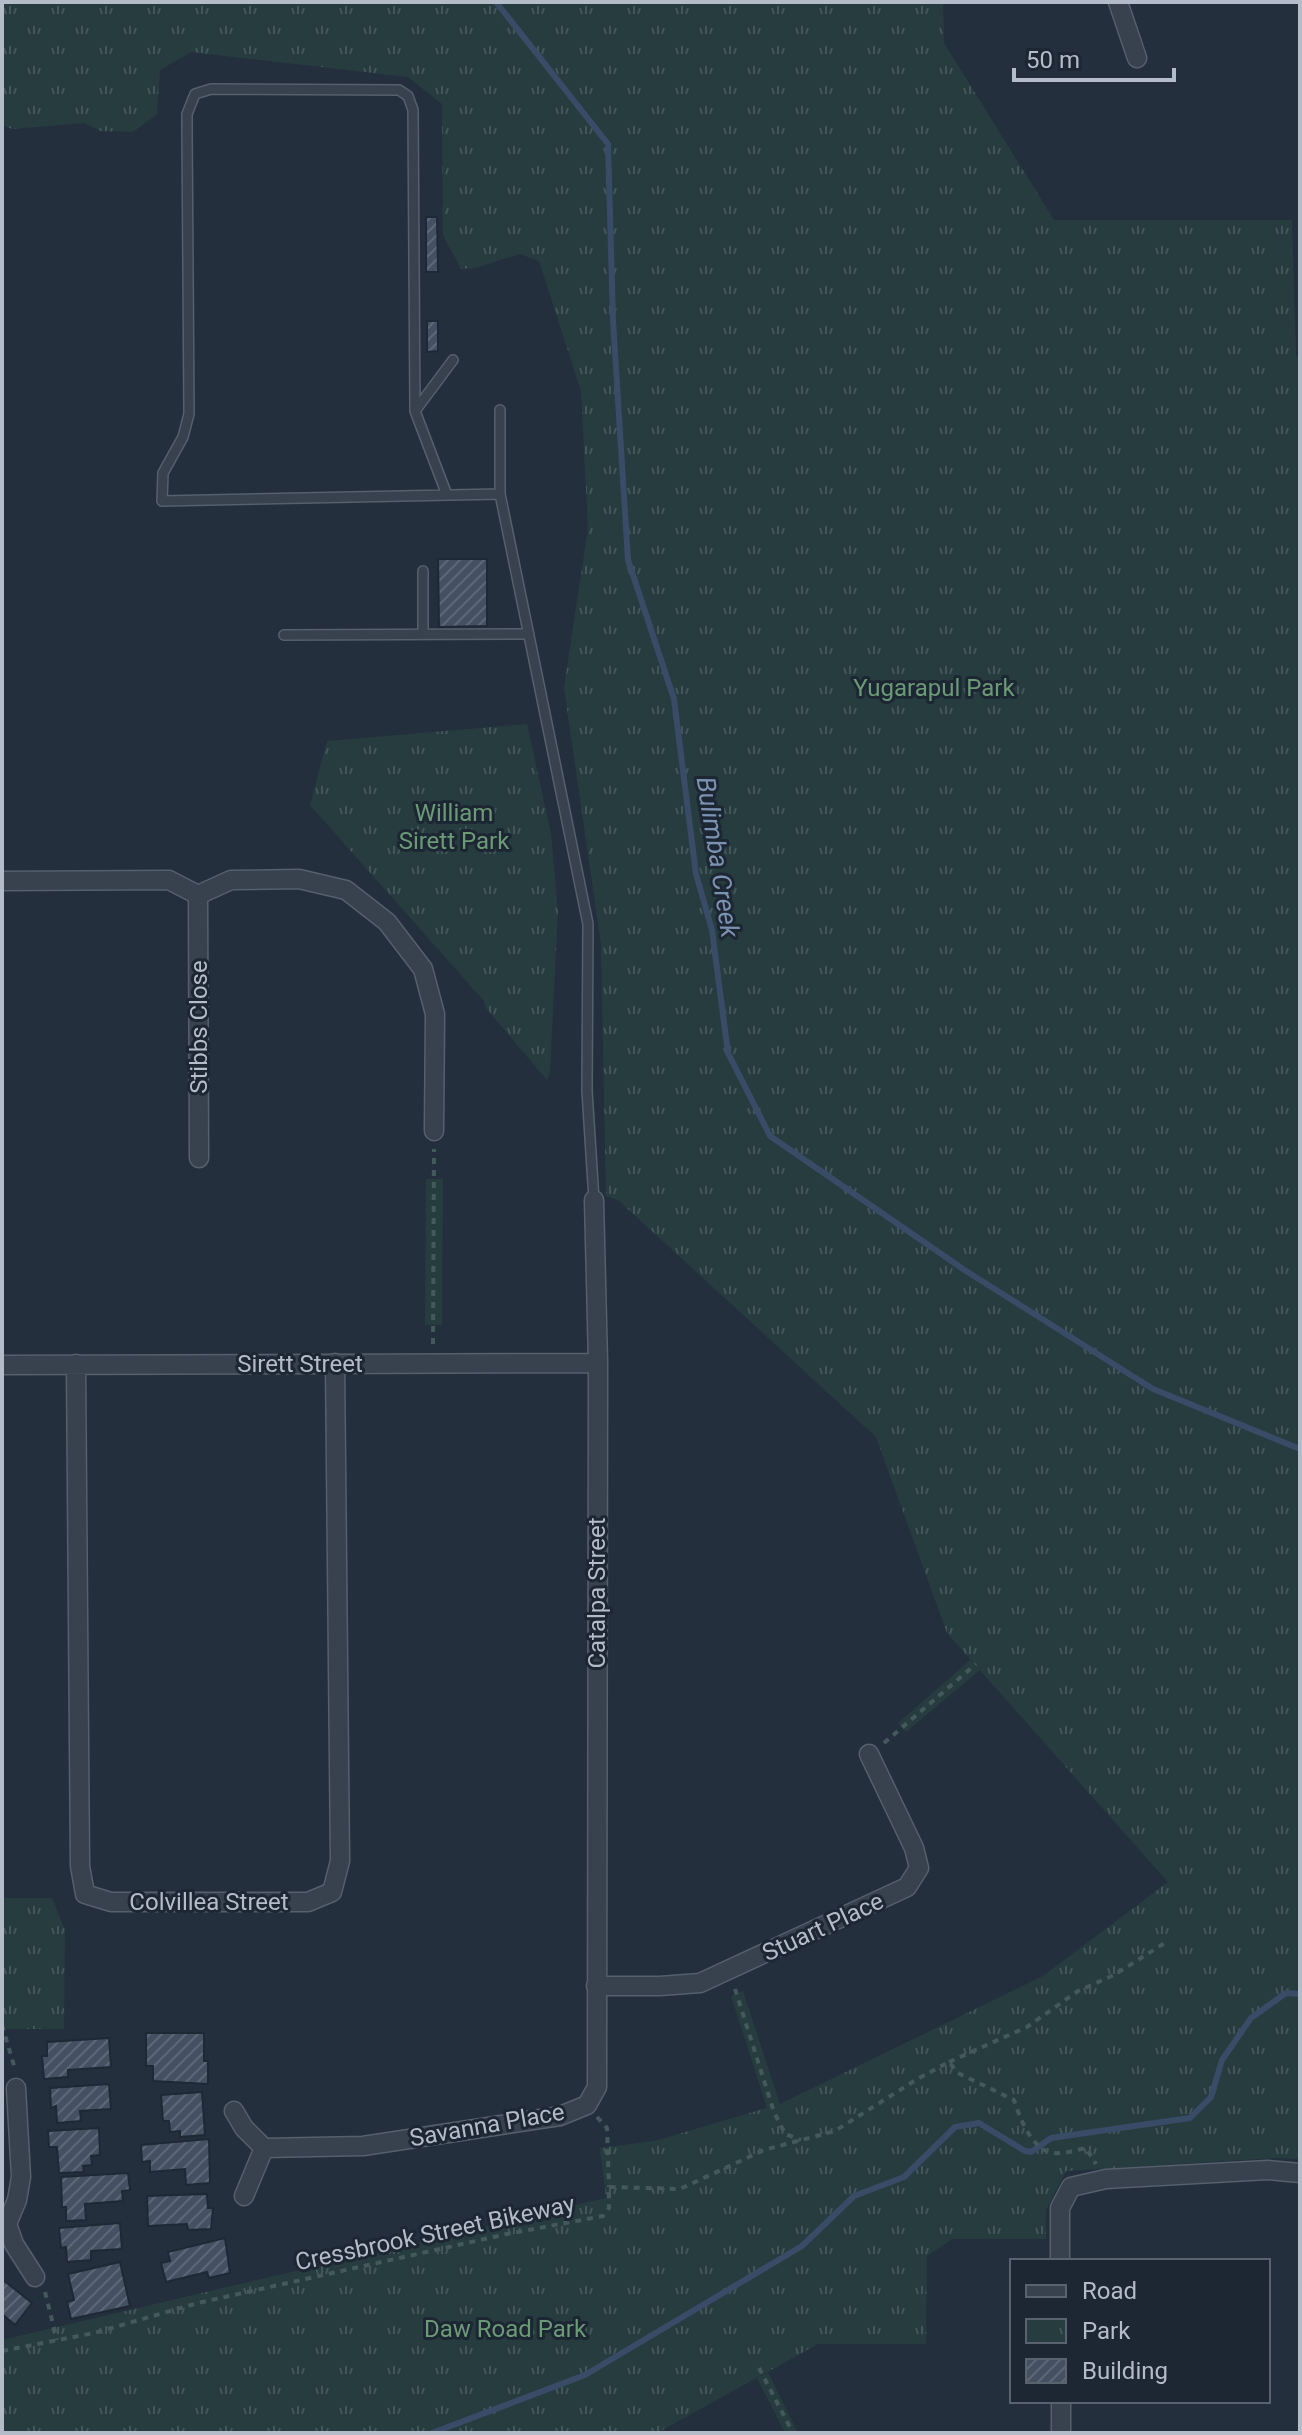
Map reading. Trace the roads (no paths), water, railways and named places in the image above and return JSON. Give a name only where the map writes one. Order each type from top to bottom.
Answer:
[{"type":"street","points":[[1118,2],[1137,58]]},
{"type":"street","points":[[2,881],[169,880],[198,895],[231,880],[299,879],[346,890],[387,922],[423,969],[435,1014],[434,1131]]},
{"type":"street","name":"Stibbs Close","points":[[198,895],[199,1158]]},
{"type":"street","name":"Catalpa Street","points":[[594,1200],[598,1363],[596,1986]]},
{"type":"street","name":"Colvillea Street","points":[[76,1364],[80,1866],[85,1894],[111,1902],[308,1902],[332,1892],[340,1861],[335,1363]]},
{"type":"street","name":"Sirett Street","points":[[2,1365],[598,1363]]},
{"type":"street","name":"Stuart Place","points":[[596,1986],[700,1983],[907,1887],[919,1868],[914,1848],[869,1754]]},
{"type":"street","name":"Savanna Place","points":[[264,2148],[363,2146],[401,2141],[560,2116],[587,2105],[597,2087],[596,1986]]},
{"type":"street","points":[[16,2088],[21,2177],[17,2200],[4,2225],[35,2277]]},
{"type":"street","points":[[234,2111],[244,2128],[264,2148],[244,2196]]},
{"type":"street","points":[[1060,2259],[1060,2208],[1071,2187],[1106,2179],[1268,2170],[1300,2173]]},
{"type":"street","points":[[1061,2403],[1061,2433]]},
{"type":"lane","points":[[447,495],[415,411],[413,110],[408,96],[399,90],[211,89],[195,94],[187,114],[189,414],[183,437],[163,473],[162,501],[500,494]]},
{"type":"lane","points":[[415,411],[453,360]]},
{"type":"lane","points":[[500,410],[500,494],[588,924],[587,1091],[594,1200]]},
{"type":"lane","points":[[423,571],[423,634]]},
{"type":"lane","points":[[284,635],[529,634]]},
{"type":"waterway","name":"Bulimba Creek","points":[[496,2],[608,144],[613,320],[628,560],[674,699],[696,874],[712,930],[728,1053],[770,1136],[966,1271],[1153,1389],[1300,1449]]},
{"type":"waterway","points":[[432,2433],[585,2375],[802,2246],[854,2196],[904,2177],[955,2127],[979,2123],[1031,2152],[1051,2138],[1190,2118],[1211,2097],[1222,2060],[1251,2018],[1286,1993],[1300,1994]]},
{"type":"park label","name":"Yugarapul Park","points":[[934,688]]},
{"type":"park label","name":"William Sirett Park","points":[[454,827]]},
{"type":"park label","name":"Daw Road Park","points":[[505,2329]]}]
